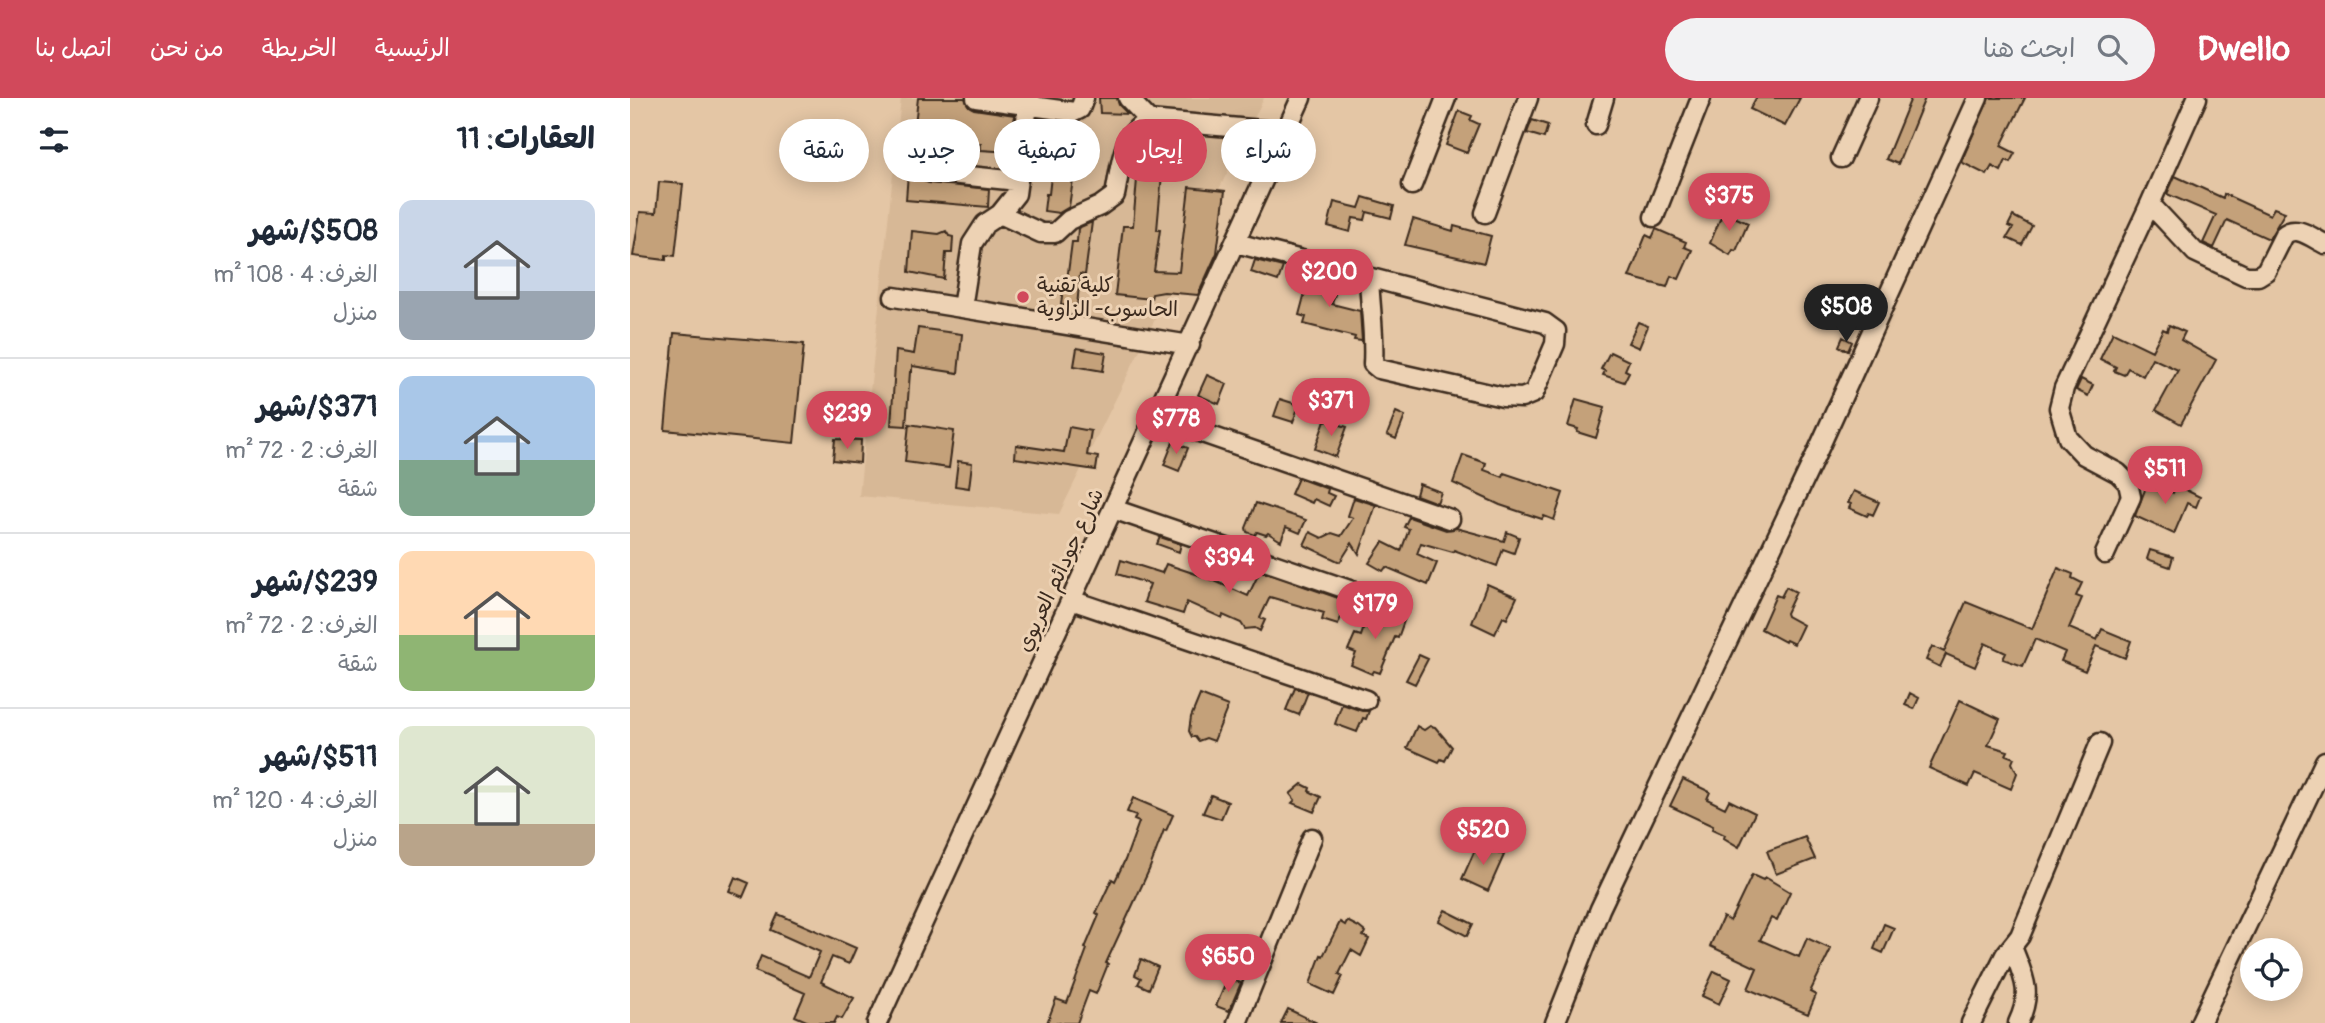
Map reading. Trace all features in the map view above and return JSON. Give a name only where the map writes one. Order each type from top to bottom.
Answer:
[{"type":"street","points":[[975,98],[1029,102],[1074,112],[1080,109],[1084,98]]},
{"type":"street","points":[[1128,98],[1148,119]]},
{"type":"street","name":"شارع جودائم العريوي","points":[[1292,119],[1301,98]]},
{"type":"street","points":[[1412,185],[1446,98]]},
{"type":"street","points":[[1485,213],[1524,102],[1528,98]]},
{"type":"street","points":[[1596,125],[1604,98]]},
{"type":"street","points":[[1654,216],[1701,98]]},
{"type":"street","points":[[1841,158],[1868,98]]},
{"type":"street","points":[[1555,1023],[1600,909],[1814,459],[1978,98]]},
{"type":"street","points":[[2105,554],[2132,497],[2128,483],[2118,473],[2084,455],[2068,439],[2059,408],[2064,388],[2197,98]]},
{"type":"street","points":[[962,308],[972,244],[985,224],[1000,214],[1016,194],[1018,182]]},
{"type":"street","points":[[1000,214],[1041,233],[1055,233],[1069,220],[1100,206],[1115,195],[1118,182]]},
{"type":"street","name":"شارع جودائم العريوي","points":[[877,1023],[1263,182]]},
{"type":"street","points":[[2150,204],[2195,252],[2246,276],[2258,276],[2266,271],[2288,231],[2296,230],[2325,244]]},
{"type":"street","points":[[1236,243],[1369,277],[1545,323],[1556,331],[1555,344],[1534,393],[1522,398],[1503,397],[1379,369],[1373,365],[1375,333],[1370,313],[1369,277]]},
{"type":"street","points":[[894,297],[1189,345]]},
{"type":"street","points":[[1156,417],[1450,519]]},
{"type":"street","points":[[1113,509],[1399,607]]},
{"type":"street","points":[[1071,600],[1366,701]]},
{"type":"street","points":[[1971,1023],[2005,955],[2020,936],[2100,743]]},
{"type":"street","points":[[2200,1023],[2325,761]]},
{"type":"street","points":[[1237,1023],[1312,838]]},
{"type":"street","points":[[2012,947],[2028,989],[2026,1006],[2018,1023]]},
{"type":"shaded area","name":"كلية تقنية الحاسوب- الزاوية","points":[[901,98],[1264,98],[1254,119],[1221,119],[1223,182],[1059,514],[859,496],[892,182],[980,182],[980,119],[899,119]]},
{"type":"building","points":[[918,98],[965,98],[974,109],[1015,115],[1014,119],[994,119],[994,151],[981,150],[980,119],[916,119]]},
{"type":"building","points":[[1099,98],[1117,98],[1119,105],[1128,114],[1100,113]]},
{"type":"building","points":[[1756,98],[1800,98],[1785,126],[1750,109]]},
{"type":"building","points":[[1911,98],[1925,98],[1898,164],[1886,159]]},
{"type":"building","points":[[1989,98],[2025,98],[2001,146],[2015,153],[2010,162],[2006,160],[2001,171],[1992,166],[1987,175],[1961,162]]},
{"type":"building","points":[[1459,111],[1472,116],[1470,120],[1479,124],[1467,153],[1446,145]]},
{"type":"building","points":[[1532,120],[1548,125],[1544,138],[1527,133]]},
{"type":"building","points":[[2175,176],[2223,198],[2224,194],[2270,215],[2274,208],[2285,212],[2269,239],[2227,220],[2214,248],[2203,243],[2216,215],[2167,194]]},
{"type":"building","points":[[659,182],[683,184],[675,256],[666,255],[666,260],[633,256],[640,212],[656,213]]},
{"type":"building","points":[[907,182],[989,189],[988,207],[906,200]]},
{"type":"building","points":[[1050,182],[1073,182],[1069,207],[1059,213],[1044,211],[1046,194],[1049,194]]},
{"type":"building","points":[[1137,182],[1161,182],[1157,230],[1160,230],[1154,271],[1179,272],[1189,187],[1225,191],[1217,253],[1198,295],[1164,292],[1152,294],[1151,299],[1115,295],[1123,226],[1133,226]]},
{"type":"building","points":[[1363,197],[1394,206],[1391,218],[1367,212],[1365,220],[1353,218],[1350,232],[1328,226],[1334,202],[1359,208]]},
{"type":"building","points":[[1723,212],[1748,223],[1736,251],[1733,250],[1730,255],[1710,243]]},
{"type":"building","points":[[2013,216],[2032,226],[2022,245],[2007,238],[2013,228],[2008,226]]},
{"type":"building","points":[[1413,219],[1453,231],[1454,226],[1491,236],[1484,263],[1405,245]]},
{"type":"building","points":[[1092,222],[1085,275],[1080,274],[1077,307],[1061,305],[1072,242],[1077,242],[1078,228]]},
{"type":"building","points":[[1656,229],[1686,242],[1684,247],[1692,250],[1679,279],[1671,276],[1667,287],[1629,277],[1646,235],[1652,238]]},
{"type":"building","points":[[912,231],[939,234],[946,231],[953,237],[952,253],[946,253],[944,279],[909,272]]},
{"type":"building","points":[[1255,260],[1283,267],[1278,281],[1251,272]]},
{"type":"building","points":[[1310,274],[1339,281],[1332,304],[1360,311],[1362,341],[1304,324],[1306,317],[1299,315]]},
{"type":"building","points":[[1638,322],[1648,326],[1639,348],[1628,343]]},
{"type":"building","points":[[2169,325],[2185,332],[2181,340],[2216,360],[2181,424],[2156,410],[2178,370],[2152,358],[2143,376],[2128,368],[2124,375],[2114,371],[2116,367],[2100,359],[2113,332],[2152,351],[2163,329],[2167,331]]},
{"type":"building","points":[[918,328],[962,334],[958,373],[912,366],[906,426],[891,425],[896,351],[914,354]]},
{"type":"building","points":[[674,333],[804,344],[794,443],[665,430]]},
{"type":"building","points":[[1843,337],[1852,342],[1848,351],[1839,346]]},
{"type":"building","points":[[1077,348],[1106,353],[1103,371],[1074,366]]},
{"type":"building","points":[[1610,352],[1629,361],[1625,370],[1629,372],[1624,382],[1603,375],[1605,371],[1601,369]]},
{"type":"building","points":[[1207,375],[1227,384],[1219,404],[1198,395]]},
{"type":"building","points":[[2081,379],[2093,385],[2088,396],[2076,390]]},
{"type":"building","points":[[1280,399],[1299,405],[1293,422],[1274,416]]},
{"type":"building","points":[[1576,399],[1605,407],[1596,438],[1568,426]]},
{"type":"building","points":[[1396,412],[1405,416],[1396,439],[1387,435]]},
{"type":"building","points":[[1325,420],[1347,427],[1336,457],[1315,449]]},
{"type":"building","points":[[909,424],[954,431],[949,468],[905,462]]},
{"type":"building","points":[[1069,427],[1091,431],[1087,455],[1098,457],[1096,470],[1015,458],[1016,445],[1064,452]]},
{"type":"building","points":[[835,439],[861,440],[860,463],[833,460]]},
{"type":"building","points":[[1173,442],[1188,448],[1179,471],[1164,465]]},
{"type":"building","points":[[1463,455],[1486,463],[1484,470],[1503,477],[1504,473],[1563,493],[1554,520],[1544,516],[1542,519],[1500,505],[1453,483]]},
{"type":"building","points":[[958,461],[972,463],[969,488],[955,486]]},
{"type":"building","points":[[1298,478],[1328,489],[1327,493],[1334,496],[1329,506],[1314,499],[1312,503],[1291,494]]},
{"type":"building","points":[[2148,482],[2173,493],[2175,487],[2182,488],[2200,497],[2196,507],[2187,503],[2174,534],[2135,516]]},
{"type":"building","points":[[1419,484],[1441,492],[1437,503],[1416,495]]},
{"type":"building","points":[[1854,491],[1879,502],[1873,515],[1869,513],[1867,516],[1849,508],[1851,504],[1848,503]]},
{"type":"building","points":[[1354,498],[1376,505],[1359,554],[1352,543],[1340,562],[1304,545],[1310,532],[1322,538],[1332,533],[1341,536],[1353,518],[1348,516]]},
{"type":"building","points":[[1256,503],[1306,520],[1300,533],[1286,527],[1281,541],[1268,533],[1266,535],[1257,532],[1255,535],[1247,532],[1246,528]]},
{"type":"building","points":[[1409,517],[1446,530],[1456,528],[1504,541],[1507,532],[1519,537],[1514,553],[1503,549],[1497,566],[1454,550],[1453,552],[1421,543],[1417,554],[1437,563],[1428,585],[1386,567],[1383,571],[1369,563],[1383,542],[1401,551],[1409,529],[1404,527]]},
{"type":"building","points":[[1160,537],[1181,544],[1179,552],[1157,544]]},
{"type":"building","points":[[2150,550],[2173,557],[2170,567],[2147,559]]},
{"type":"building","points":[[1121,560],[1162,573],[1166,564],[1208,578],[1248,596],[1260,571],[1347,601],[1338,625],[1322,620],[1324,613],[1270,597],[1260,618],[1265,620],[1260,631],[1255,628],[1245,629],[1241,623],[1223,615],[1222,618],[1187,602],[1183,614],[1144,602],[1150,584],[1117,574]]},
{"type":"building","points":[[2058,568],[2073,574],[2072,578],[2082,583],[2076,596],[2082,598],[2069,628],[2097,640],[2102,629],[2131,641],[2125,658],[2096,646],[2085,671],[2061,661],[2065,652],[2035,639],[2023,666],[2003,659],[2006,653],[1985,643],[1975,667],[1946,654],[1940,667],[1926,660],[1932,646],[1944,652],[1966,602],[2032,629]]},
{"type":"building","points":[[1487,584],[1517,597],[1507,619],[1503,617],[1495,634],[1472,623]]},
{"type":"building","points":[[1786,587],[1796,592],[1787,616],[1803,625],[1794,644],[1761,629],[1776,595],[1781,597]]},
{"type":"building","points":[[1370,609],[1395,618],[1405,618],[1380,673],[1374,671],[1372,674],[1351,665],[1356,653],[1348,650],[1355,634],[1361,636]]},
{"type":"building","points":[[1419,655],[1428,659],[1415,684],[1406,680]]},
{"type":"building","points":[[1295,688],[1308,692],[1299,715],[1286,710]]},
{"type":"building","points":[[1910,693],[1919,698],[1914,709],[1905,705]]},
{"type":"building","points":[[1200,695],[1228,706],[1214,741],[1206,738],[1198,741],[1189,731],[1191,717]]},
{"type":"building","points":[[1960,700],[2000,719],[1988,745],[2008,751],[2006,755],[2014,758],[2012,763],[2017,773],[2011,789],[1975,773],[1969,786],[1929,768]]},
{"type":"building","points":[[1342,704],[1369,711],[1357,732],[1335,724]]},
{"type":"building","points":[[1417,726],[1424,730],[1430,726],[1435,727],[1452,747],[1445,761],[1441,759],[1439,762],[1407,748]]},
{"type":"building","points":[[1683,779],[1710,792],[1707,799],[1725,808],[1729,800],[1755,813],[1739,847],[1724,838],[1725,835],[1712,829],[1713,826],[1670,806]]},
{"type":"building","points":[[1302,784],[1321,797],[1314,812],[1292,803],[1295,800],[1290,794]]},
{"type":"building","points":[[1211,795],[1228,802],[1221,819],[1203,813]]},
{"type":"building","points":[[1133,798],[1173,815],[1106,963],[1108,964],[1096,994],[1089,991],[1077,1023],[1047,1023],[1056,999],[1067,1003],[1099,915],[1096,913],[1112,879],[1115,881],[1125,860],[1139,822],[1134,820],[1136,815],[1127,812]]},
{"type":"building","points":[[1805,837],[1815,859],[1776,874],[1767,851]]},
{"type":"building","points":[[1478,843],[1504,855],[1488,891],[1462,879]]},
{"type":"building","points":[[1752,875],[1763,880],[1765,877],[1790,892],[1777,921],[1771,918],[1760,940],[1799,957],[1807,938],[1831,949],[1810,992],[1816,995],[1808,1014],[1748,989],[1757,968],[1710,946],[1723,917],[1730,921]]},
{"type":"building","points":[[735,877],[749,883],[743,897],[729,891]]},
{"type":"building","points":[[1445,910],[1473,924],[1467,936],[1439,921]]},
{"type":"building","points":[[778,914],[856,948],[849,964],[832,957],[821,982],[854,998],[842,1019],[837,1017],[834,1023],[811,1023],[795,1016],[805,993],[755,971],[761,956],[809,977],[820,952],[771,930]]},
{"type":"building","points":[[1347,921],[1359,927],[1365,932],[1363,936],[1369,939],[1361,956],[1351,950],[1339,974],[1343,976],[1334,995],[1310,984],[1321,955],[1323,956],[1340,922],[1345,925]]},
{"type":"building","points":[[1884,924],[1894,928],[1883,953],[1874,949]]},
{"type":"building","points":[[1141,959],[1158,967],[1149,989],[1138,984],[1141,978],[1135,975]]},
{"type":"building","points":[[1714,971],[1731,979],[1719,1004],[1702,996]]},
{"type":"building","points":[[1228,978],[1241,983],[1229,1011],[1216,1006]]},
{"type":"building","points":[[1288,1009],[1317,1023],[1281,1023]]},
{"type":"place","name":"كلية تقنية الحاسوب- الزاوية","points":[[1023,297]]}]
